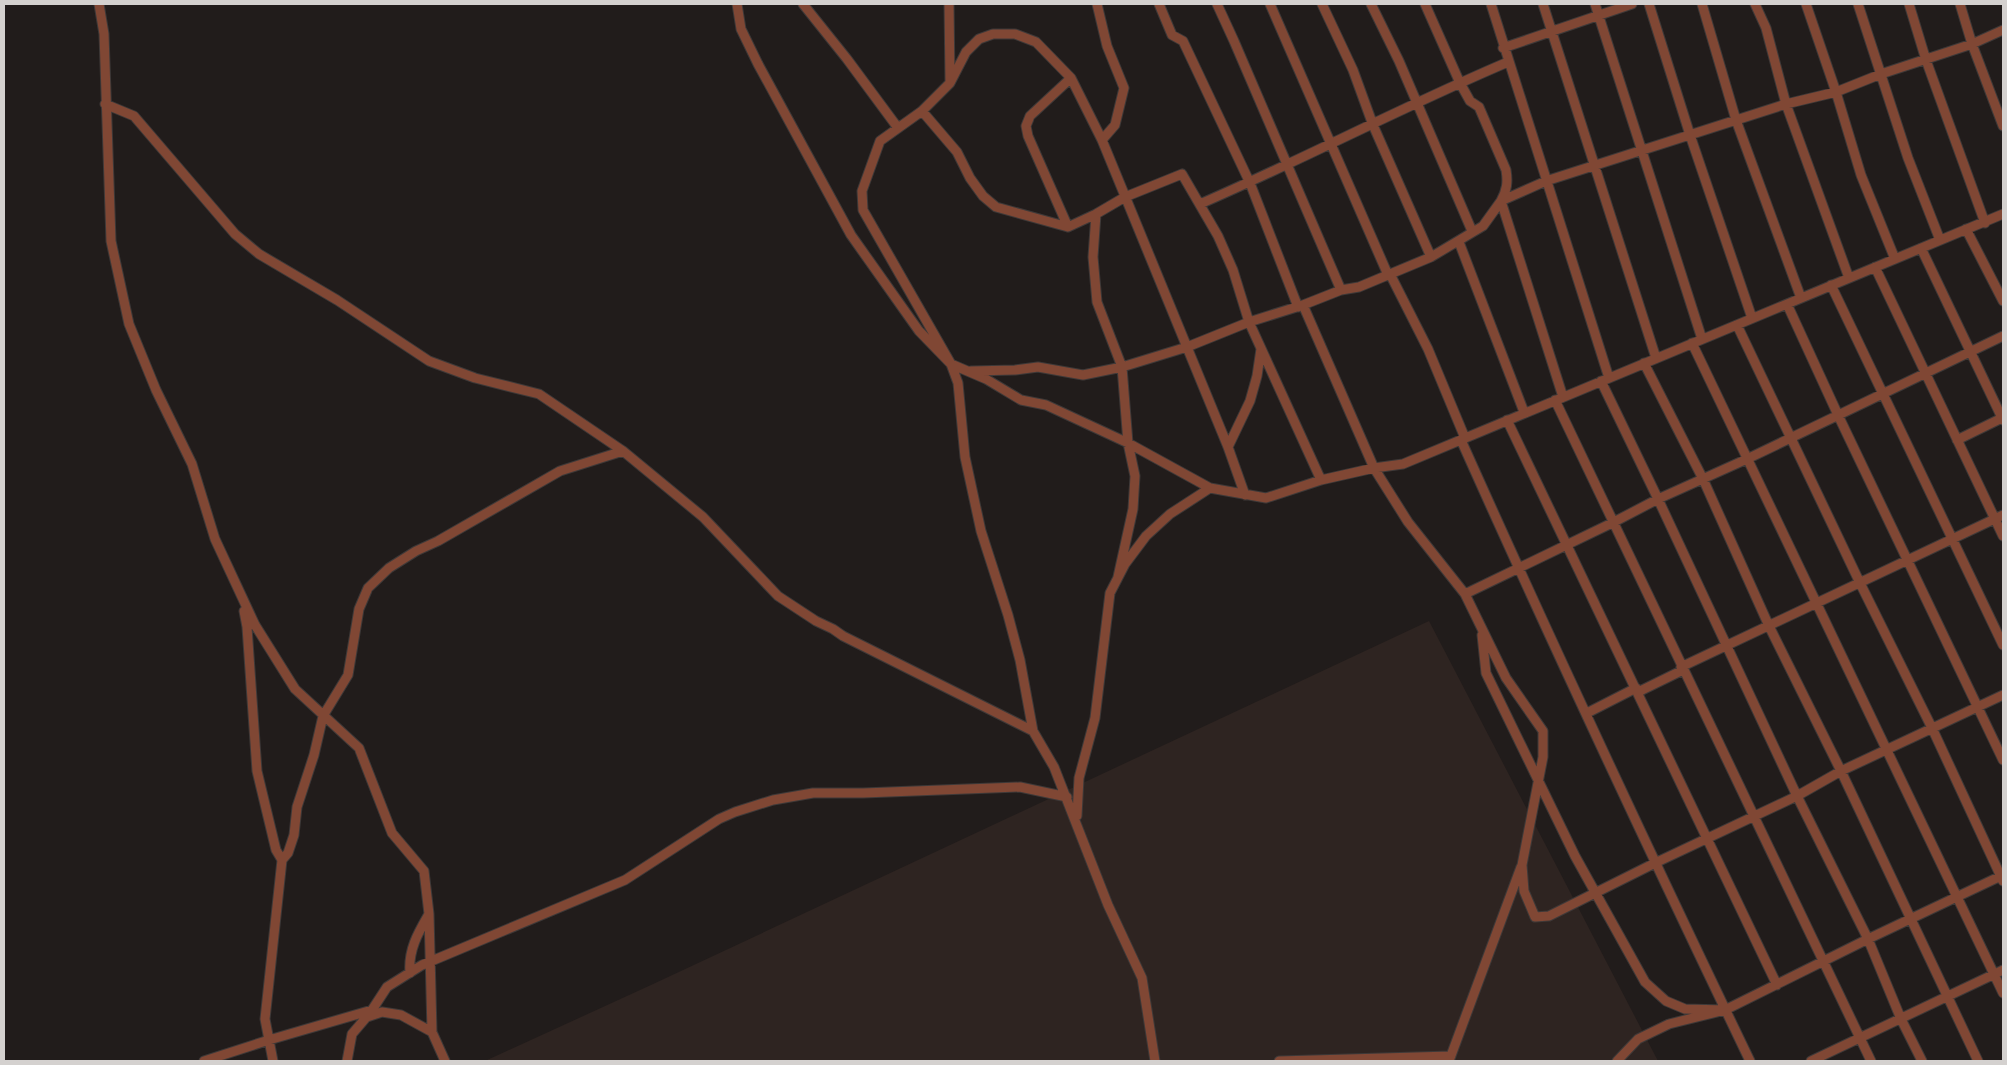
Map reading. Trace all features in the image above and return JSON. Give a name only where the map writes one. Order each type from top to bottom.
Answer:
[{"type":"street","points":[[99,4],[104,34],[111,241],[129,324],[156,390],[192,464],[215,540],[242,601],[269,649],[296,688],[323,716],[359,748],[392,832],[424,871],[429,914],[432,1032],[445,1061]]},
{"type":"street","points":[[737,4],[741,29],[758,64],[851,235],[919,331],[951,364],[968,371],[1021,400],[1046,405],[1128,443],[1210,488],[1245,495],[1266,498],[1321,480],[1374,468],[1403,464],[2003,214]]},
{"type":"street","points":[[803,4],[842,52],[898,128]]},
{"type":"street","points":[[949,4],[950,83]]},
{"type":"street","points":[[1098,4],[1107,46],[1124,88],[1115,125],[1102,140]]},
{"type":"street","points":[[1158,4],[1172,35],[1183,41],[1250,182],[1301,306],[1374,468],[1408,522],[1465,594],[1506,678],[1543,731],[1543,757],[1522,864],[1450,1058],[1279,1061]]},
{"type":"street","points":[[1217,4],[1341,290]]},
{"type":"street","points":[[1270,4],[1389,274],[1428,349],[1518,568],[1655,863],[1750,1061]]},
{"type":"street","points":[[1322,4],[1353,70],[1373,125],[1431,257]]},
{"type":"street","points":[[1372,4],[1472,231]]},
{"type":"street","points":[[968,371],[1015,370],[1038,367],[1083,375],[1122,367],[1187,348],[1249,322],[1301,306],[1341,290],[1359,287],[1431,257],[1483,226],[1505,193],[1506,170],[1478,107],[1470,101],[1460,83],[1424,4]]},
{"type":"street","points":[[1491,4],[1605,379],[1658,499],[1798,796],[1868,939],[1901,1018],[1922,1061]]},
{"type":"street","points":[[1543,4],[1656,358]]},
{"type":"street","points":[[1595,4],[1702,339]]},
{"type":"street","points":[[1503,48],[1632,4]]},
{"type":"street","points":[[1649,4],[1690,135],[1752,318]]},
{"type":"street","points":[[1702,4],[1736,120],[1801,298]]},
{"type":"street","points":[[1755,4],[1766,28],[1786,104],[1849,278]]},
{"type":"street","points":[[1806,4],[1836,92],[1861,175],[1895,259]]},
{"type":"street","points":[[1858,4],[1908,158],[1940,240]]},
{"type":"street","points":[[1910,4],[1926,60],[1984,223]]},
{"type":"street","points":[[1960,4],[1972,44],[2003,126]]},
{"type":"street","points":[[1501,201],[1546,181],[1641,150],[1786,104],[1836,92],[1881,74],[1972,44],[2003,30]]},
{"type":"street","points":[[1155,1061],[1142,978],[1108,905],[1054,767],[1033,731],[1020,660],[1008,615],[981,531],[965,456],[958,383],[951,364],[863,210],[862,191],[880,141],[922,110],[950,83],[966,52],[979,39],[993,34],[1014,34],[1036,42],[1071,78],[1102,140],[1228,448],[1245,495]]},
{"type":"street","points":[[1200,204],[1332,145],[1416,103],[1508,62]]},
{"type":"street","points":[[1068,228],[1028,136],[1026,126],[1030,116],[1071,78]]},
{"type":"street","points":[[105,104],[134,116],[235,234],[259,254],[337,300],[429,361],[475,378],[539,394],[623,451],[703,517],[778,596],[843,636],[1033,731]]},
{"type":"street","points":[[922,110],[957,152],[970,178],[983,196],[996,207],[1068,228],[1125,197],[1182,174],[1218,236],[1233,270],[1249,322],[1321,480]]},
{"type":"street","points":[[1501,201],[1559,399],[1612,523],[1871,1061]]},
{"type":"street","points":[[1096,214],[1093,257],[1097,302],[1122,367],[1128,443],[1135,476],[1132,509],[1118,578]]},
{"type":"street","points":[[1966,230],[2003,301]]},
{"type":"street","points":[[1459,242],[1524,412]]},
{"type":"street","points":[[1921,248],[2003,419],[1957,440]]},
{"type":"street","points":[[1875,267],[1957,440],[1999,517],[2003,536]]},
{"type":"street","points":[[1831,285],[2003,645]]},
{"type":"street","points":[[1787,304],[1838,416],[2003,760]]},
{"type":"street","points":[[1617,1061],[1638,1038],[1669,1024],[1725,1010],[1868,939],[2002,878],[1932,728],[1860,583],[1737,325]]},
{"type":"street","points":[[1465,594],[1658,499],[1747,459],[2003,336]]},
{"type":"street","points":[[1692,343],[2003,993]]},
{"type":"street","points":[[1228,448],[1250,402],[1257,376],[1261,349]]},
{"type":"street","points":[[1644,363],[1703,479],[1769,626],[1842,771],[1910,920],[1978,1061]]},
{"type":"street","points":[[1507,420],[1777,985]]},
{"type":"street","points":[[273,1061],[265,1019],[282,860],[288,853],[294,835],[298,807],[314,755],[323,716],[348,675],[359,609],[368,588],[389,568],[416,551],[438,541],[560,471],[623,451]]},
{"type":"street","points":[[1077,822],[1079,778],[1095,718],[1110,593],[1125,564],[1146,536],[1170,514],[1210,488]]},
{"type":"street","points":[[1586,713],[1999,517]]},
{"type":"street","points":[[242,601],[247,627],[257,771],[276,850],[282,860]]},
{"type":"street","points":[[1480,625],[1486,673],[1594,893],[1645,982],[1666,1001],[1685,1009],[1725,1010]]},
{"type":"street","points":[[1522,864],[1524,891],[1536,917],[1549,916],[1706,838],[1798,796],[1842,771],[2003,695]]},
{"type":"street","points":[[347,1061],[352,1034],[370,1013],[387,987],[430,962],[625,880],[718,820],[735,812],[772,800],[813,793],[1020,787],[1067,797]]},
{"type":"street","points":[[410,973],[414,939],[429,914]]},
{"type":"street","points":[[1813,1061],[2003,970]]},
{"type":"street","points":[[204,1061],[269,1040],[370,1013],[382,1012],[401,1015],[432,1032]]},
{"type":"shaded area","points":[[1429,621],[1658,1061],[485,1061],[651,985]]}]
